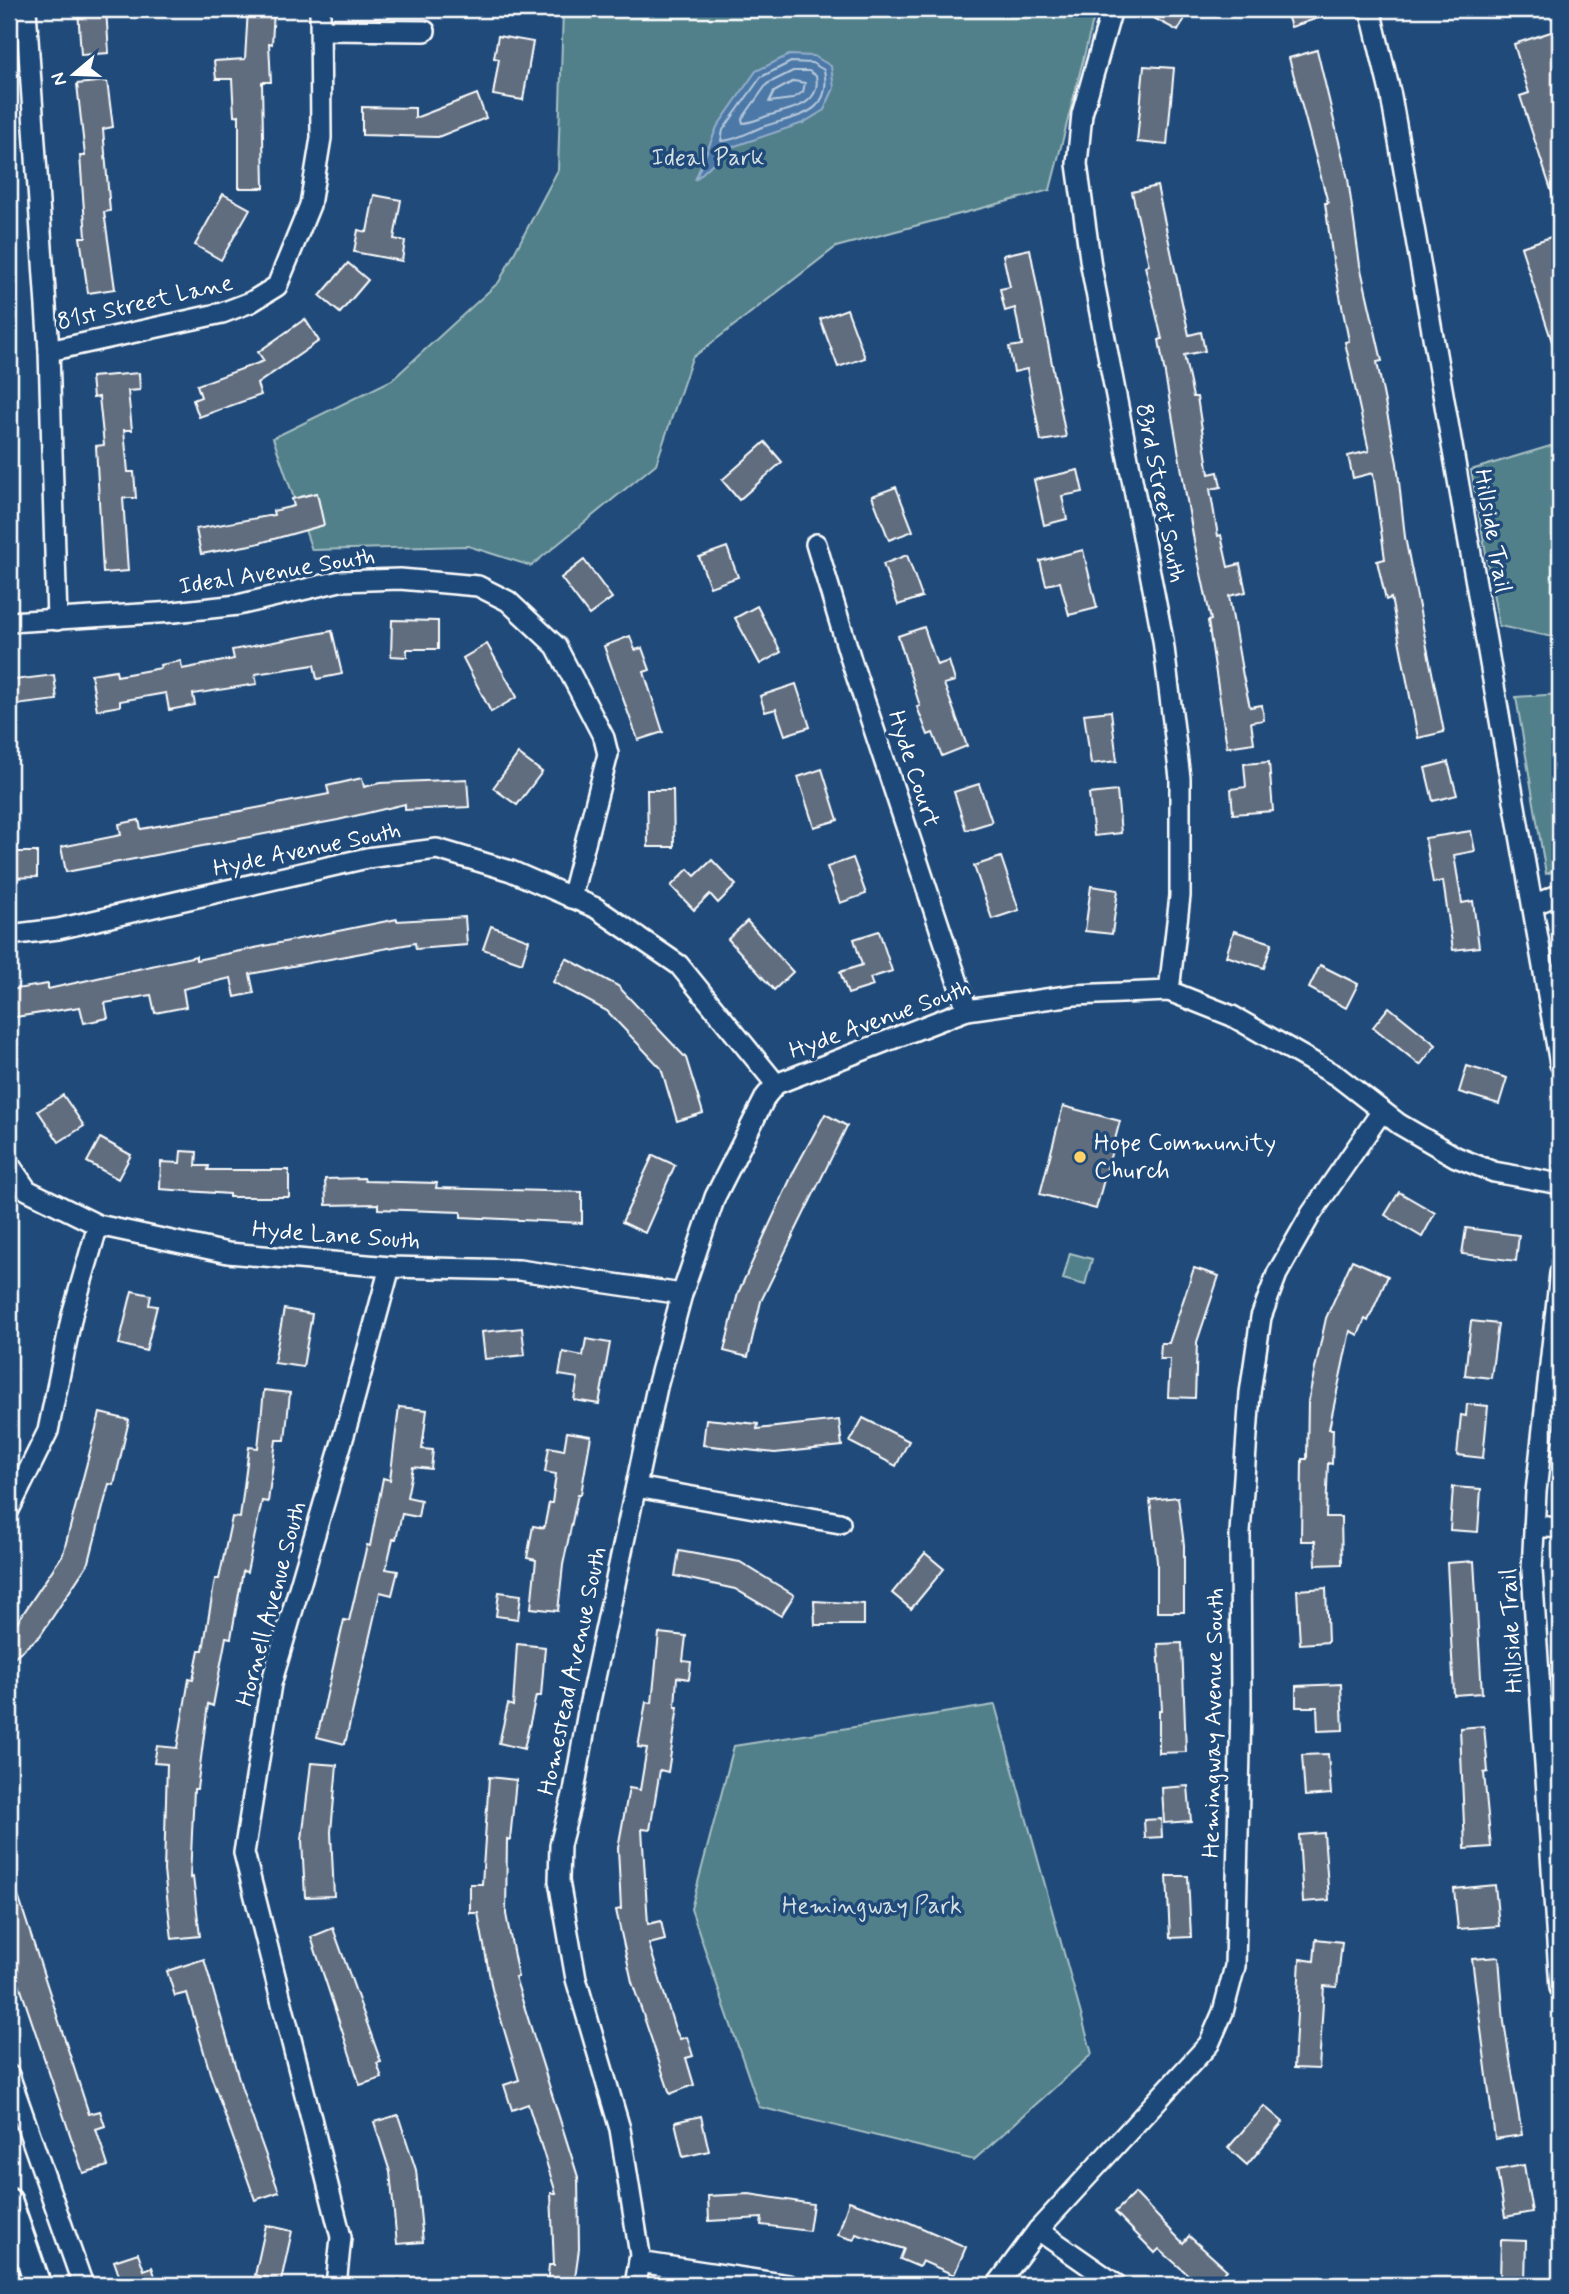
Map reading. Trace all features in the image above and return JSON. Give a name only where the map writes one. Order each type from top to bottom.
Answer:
[{"type":"main road","points":[[9,2201],[38,2285]]},
{"type":"street","points":[[26,9],[49,351],[57,620]]},
{"type":"street","name":"81st Street Lane","points":[[49,351],[222,313],[251,302],[277,286],[310,205],[321,138],[320,9]]},
{"type":"street","name":"83rd Street South","points":[[1112,9],[1082,114],[1077,164],[1091,266],[1163,640],[1180,778],[1180,895],[1169,991]]},
{"type":"street","name":"Hillside Trail","points":[[1370,9],[1391,96],[1560,1064]]},
{"type":"street","points":[[321,30],[425,31]]},
{"type":"street","name":"Hyde Court","points":[[816,544],[967,1010]]},
{"type":"street","name":"Ideal Avenue South","points":[[9,622],[187,611],[238,605],[340,581],[400,579],[478,586],[509,601],[556,646],[604,738],[608,754],[571,898]]},
{"type":"street","name":"Hyde Avenue South","points":[[9,935],[58,929],[367,858],[437,849],[511,871],[596,908],[679,965],[776,1084],[967,1010],[1074,995],[1169,991],[1232,1016],[1337,1076],[1382,1111],[1456,1157],[1494,1172],[1560,1184]]},
{"type":"street","points":[[1533,905],[1560,894]]},
{"type":"street","name":"Homestead Avenue South","points":[[635,2285],[639,2262],[620,2129],[576,1979],[559,1881],[560,1845],[574,1791],[589,1706],[657,1387],[682,1294],[715,1197],[743,1136],[776,1084]]},
{"type":"street","name":"Hemingway Avenue South","points":[[997,2285],[1038,2230],[1209,2044],[1223,2012],[1235,1966],[1241,1706],[1240,1532],[1250,1393],[1261,1317],[1278,1274],[1311,1214],[1382,1111]]},
{"type":"street","name":"Hyde Lane South","points":[[9,1164],[27,1190],[98,1225],[228,1253],[390,1266],[519,1270],[682,1294]]},
{"type":"street","points":[[9,1510],[48,1431],[72,1315],[98,1225]]},
{"type":"street","name":"Hornell Avenue South","points":[[335,2285],[341,2237],[244,1853],[271,1684],[349,1418],[390,1266]]},
{"type":"street","name":"Hillside Trail","points":[[1560,1273],[1534,1526],[1533,1605],[1556,1876],[1560,1989]]},
{"type":"street","points":[[636,1487],[839,1523]]},
{"type":"street","points":[[1534,1526],[1560,1528]]},
{"type":"street","points":[[9,2075],[83,2285]]},
{"type":"street","points":[[1038,2230],[1117,2285]]},
{"type":"street","points":[[639,2262],[789,2285]]},
{"type":"green space","name":"Ideal Park","points":[[563,9],[1096,9],[1050,190],[836,247],[692,358],[656,464],[531,566],[468,546],[312,550],[273,438],[392,380],[499,282],[558,170]]},
{"type":"green space","points":[[1560,443],[1558,638],[1499,626],[1471,470]]},
{"type":"green space","points":[[1560,694],[1560,869],[1546,874],[1516,697]]},
{"type":"green space","points":[[1070,1253],[1092,1259],[1085,1285],[1063,1279]]},
{"type":"green space","name":"Hemingway Park","points":[[995,1705],[1092,2054],[974,2160],[759,2107],[691,1909],[734,1746]]},
{"type":"water","points":[[789,55],[814,56],[831,66],[834,88],[824,110],[803,123],[729,148],[695,180],[717,127],[756,71]]},
{"type":"building","points":[[78,9],[106,9],[109,53],[81,55]]},
{"type":"building","points":[[248,9],[274,9],[272,44],[269,43],[271,82],[262,82],[264,188],[239,188],[239,115],[234,116],[232,79],[216,79],[214,61],[245,59]]},
{"type":"building","points":[[1137,9],[1190,9],[1178,31]]},
{"type":"building","points":[[1285,9],[1337,9],[1337,12],[1291,27]]},
{"type":"building","points":[[1560,29],[1560,207],[1557,208],[1520,96],[1529,93],[1514,44]]},
{"type":"building","points":[[498,36],[533,42],[523,100],[493,95],[499,59],[494,58]]},
{"type":"building","points":[[1317,50],[1348,179],[1360,265],[1382,361],[1377,362],[1397,463],[1405,537],[1444,732],[1418,738],[1391,598],[1386,600],[1377,561],[1385,559],[1373,473],[1353,478],[1348,456],[1369,451],[1345,342],[1349,341],[1333,261],[1325,203],[1328,203],[1289,58]]},
{"type":"building","points":[[1144,66],[1174,68],[1167,145],[1137,142]]},
{"type":"building","points":[[107,81],[113,127],[103,129],[110,211],[104,212],[115,289],[88,293],[80,237],[86,237],[80,156],[85,156],[77,84]]},
{"type":"building","points":[[477,94],[486,118],[438,137],[362,135],[362,107],[415,108],[415,118]]},
{"type":"building","points":[[1157,186],[1189,335],[1201,332],[1205,351],[1184,355],[1193,397],[1197,397],[1209,474],[1218,472],[1221,487],[1210,489],[1218,536],[1221,535],[1228,567],[1240,564],[1246,592],[1229,596],[1250,707],[1262,705],[1264,720],[1251,722],[1254,743],[1227,747],[1208,621],[1211,620],[1194,541],[1159,340],[1162,339],[1145,266],[1149,265],[1132,192]]},
{"type":"building","points":[[223,194],[250,209],[221,260],[195,245]]},
{"type":"building","points":[[374,195],[401,200],[394,239],[405,241],[402,261],[354,252],[358,230],[367,232]]},
{"type":"building","points":[[1560,234],[1560,356],[1557,357],[1521,247]]},
{"type":"building","points":[[1030,249],[1066,437],[1041,441],[1027,369],[1014,372],[1009,347],[1022,345],[1015,308],[1005,311],[1000,289],[1010,287],[1003,255]]},
{"type":"building","points":[[348,263],[368,280],[340,313],[320,296]]},
{"type":"building","points":[[847,309],[865,358],[838,367],[820,319]]},
{"type":"building","points":[[305,319],[319,341],[257,384],[261,395],[199,417],[193,400],[201,397],[197,385],[264,361],[258,352]]},
{"type":"building","points":[[139,373],[140,390],[128,391],[132,430],[124,430],[128,472],[134,472],[136,498],[123,498],[128,571],[103,573],[96,446],[104,445],[99,397],[93,398],[91,377]]},
{"type":"building","points":[[765,442],[782,462],[739,500],[722,480]]},
{"type":"building","points":[[1078,470],[1083,492],[1062,496],[1067,519],[1044,525],[1034,480]]},
{"type":"building","points":[[896,487],[913,531],[889,540],[872,496]]},
{"type":"building","points":[[317,493],[324,525],[256,544],[201,554],[196,529],[274,515],[273,511],[294,506],[292,499]]},
{"type":"building","points":[[727,547],[738,577],[710,587],[699,557]]},
{"type":"building","points":[[1083,550],[1097,608],[1069,615],[1060,582],[1046,585],[1040,561]]},
{"type":"building","points":[[907,555],[922,597],[898,605],[883,564]]},
{"type":"building","points":[[584,560],[612,598],[589,615],[561,578]]},
{"type":"building","points":[[757,606],[781,652],[760,664],[735,618]]},
{"type":"building","points":[[392,620],[438,621],[438,649],[407,649],[407,657],[391,656]]},
{"type":"building","points":[[924,627],[937,665],[949,661],[955,681],[944,684],[967,746],[942,756],[933,733],[928,735],[917,707],[920,706],[898,636]]},
{"type":"building","points":[[332,631],[342,674],[317,679],[314,665],[255,674],[257,684],[193,694],[195,705],[169,710],[166,693],[120,701],[120,706],[97,710],[91,674],[116,670],[117,676],[161,668],[160,665],[181,661],[182,669],[234,659],[232,650]]},
{"type":"building","points":[[630,636],[635,650],[642,648],[650,670],[644,672],[663,732],[638,740],[604,646]]},
{"type":"building","points":[[487,644],[517,697],[491,712],[463,658]]},
{"type":"building","points":[[54,675],[57,700],[16,705],[13,680]]},
{"type":"building","points":[[796,684],[810,727],[785,735],[776,709],[765,712],[760,696]]},
{"type":"building","points":[[1111,711],[1117,761],[1091,764],[1084,714]]},
{"type":"building","points":[[518,754],[542,772],[517,805],[493,788]]},
{"type":"building","points":[[1269,762],[1273,811],[1233,814],[1231,789],[1246,787],[1244,764]]},
{"type":"building","points":[[1448,762],[1457,795],[1433,801],[1425,768]]},
{"type":"building","points":[[822,769],[838,820],[814,827],[798,777]]},
{"type":"building","points":[[362,778],[364,787],[380,783],[467,779],[469,807],[405,810],[405,804],[338,820],[66,872],[61,847],[121,835],[119,824],[139,820],[141,829],[246,810],[329,794],[327,786]]},
{"type":"building","points":[[979,784],[992,822],[966,830],[954,792]]},
{"type":"building","points":[[647,790],[673,790],[674,847],[648,847]]},
{"type":"building","points":[[1117,791],[1121,833],[1094,836],[1089,794]]},
{"type":"building","points":[[1471,831],[1475,851],[1454,855],[1462,903],[1473,901],[1479,947],[1453,950],[1443,881],[1433,883],[1425,838]]},
{"type":"building","points":[[9,852],[37,852],[37,877],[9,878]]},
{"type":"building","points":[[1001,857],[1019,910],[992,919],[974,866]]},
{"type":"building","points":[[853,858],[866,894],[840,903],[827,867]]},
{"type":"building","points":[[712,860],[736,885],[718,903],[710,894],[694,910],[671,886],[688,869],[695,876]]},
{"type":"building","points":[[1091,886],[1118,890],[1112,934],[1085,931]]},
{"type":"building","points":[[465,917],[467,945],[416,949],[415,943],[250,974],[254,993],[235,997],[231,978],[183,989],[186,1007],[155,1013],[151,995],[105,1003],[108,1018],[84,1023],[80,1007],[9,1018],[9,990],[48,984],[48,989],[196,956],[196,960],[397,919]]},
{"type":"building","points":[[747,921],[793,972],[774,990],[728,939]]},
{"type":"building","points":[[491,926],[529,940],[522,963],[483,949]]},
{"type":"building","points":[[879,931],[892,971],[870,978],[873,986],[848,994],[840,972],[862,965],[854,939]]},
{"type":"building","points":[[1234,931],[1272,943],[1264,968],[1226,956]]},
{"type":"building","points":[[566,958],[618,986],[686,1058],[703,1113],[677,1121],[661,1068],[607,1011],[553,982]]},
{"type":"building","points":[[1320,965],[1358,984],[1346,1008],[1309,988]]},
{"type":"building","points":[[1389,1007],[1436,1045],[1420,1065],[1373,1027]]},
{"type":"building","points":[[1467,1066],[1507,1078],[1499,1104],[1459,1092]]},
{"type":"building","points":[[63,1095],[84,1126],[59,1142],[38,1111]]},
{"type":"building","name":"Hope Community Church","points":[[1063,1106],[1120,1121],[1096,1209],[1040,1194]]},
{"type":"building","points":[[825,1114],[847,1126],[761,1301],[748,1357],[724,1351],[738,1293],[794,1171]]},
{"type":"building","points":[[100,1138],[131,1155],[118,1179],[87,1162]]},
{"type":"building","points":[[181,1151],[197,1152],[196,1166],[209,1166],[208,1170],[289,1170],[289,1197],[229,1197],[229,1194],[160,1189],[161,1162],[180,1163]]},
{"type":"building","points":[[653,1155],[675,1165],[645,1233],[622,1222]]},
{"type":"building","points":[[364,1178],[365,1181],[437,1183],[436,1188],[582,1192],[582,1223],[461,1217],[461,1212],[378,1209],[378,1204],[326,1205],[325,1179]]},
{"type":"building","points":[[1399,1192],[1435,1213],[1422,1237],[1385,1215]]},
{"type":"building","points":[[1466,1228],[1519,1235],[1516,1261],[1462,1254]]},
{"type":"building","points":[[1352,1260],[1388,1276],[1368,1321],[1365,1319],[1358,1335],[1350,1331],[1329,1429],[1333,1429],[1332,1464],[1328,1463],[1326,1517],[1341,1517],[1342,1564],[1316,1565],[1315,1541],[1301,1541],[1302,1459],[1307,1459],[1308,1401],[1326,1318]]},
{"type":"building","points":[[1194,1268],[1219,1276],[1197,1342],[1195,1398],[1168,1397],[1170,1359],[1160,1359],[1161,1343],[1169,1343]]},
{"type":"building","points":[[132,1291],[151,1295],[149,1305],[157,1306],[146,1351],[119,1344]]},
{"type":"building","points":[[284,1309],[312,1314],[303,1367],[274,1363]]},
{"type":"building","points":[[1471,1321],[1498,1324],[1491,1378],[1465,1375]]},
{"type":"building","points":[[522,1328],[525,1355],[485,1359],[482,1332]]},
{"type":"building","points":[[586,1339],[610,1343],[599,1404],[574,1400],[578,1378],[559,1375],[563,1352],[583,1356]]},
{"type":"building","points":[[264,1390],[290,1393],[285,1440],[276,1440],[268,1502],[262,1501],[247,1572],[243,1571],[231,1638],[226,1637],[213,1706],[208,1704],[197,1789],[194,1789],[190,1878],[193,1877],[200,1936],[172,1939],[164,1871],[167,1764],[154,1763],[157,1746],[177,1748],[189,1679],[193,1680],[199,1650],[203,1650],[215,1579],[219,1579],[232,1517],[240,1518],[249,1447],[258,1448]]},
{"type":"building","points":[[1467,1404],[1488,1406],[1483,1458],[1457,1455],[1461,1415],[1466,1416]]},
{"type":"building","points":[[399,1407],[427,1410],[422,1449],[433,1450],[431,1469],[413,1467],[407,1497],[421,1500],[418,1517],[402,1514],[396,1539],[393,1539],[386,1569],[398,1571],[392,1595],[380,1592],[345,1744],[317,1737],[344,1620],[349,1621],[367,1545],[370,1546],[383,1478],[390,1480]]},
{"type":"building","points":[[100,1413],[129,1420],[114,1485],[109,1484],[89,1562],[40,1636],[9,1661],[9,1629],[18,1621],[63,1554]]},
{"type":"building","points":[[863,1418],[909,1441],[896,1466],[850,1442]]},
{"type":"building","points":[[706,1419],[758,1424],[757,1429],[839,1420],[842,1446],[775,1453],[703,1445]]},
{"type":"building","points":[[567,1432],[591,1436],[581,1494],[578,1494],[563,1565],[558,1611],[531,1608],[536,1560],[527,1558],[533,1526],[544,1528],[549,1503],[552,1503],[556,1474],[545,1472],[549,1447],[564,1450]]},
{"type":"building","points":[[1453,1487],[1481,1489],[1478,1532],[1450,1530]]},
{"type":"building","points":[[1178,1497],[1184,1545],[1184,1612],[1157,1612],[1157,1562],[1150,1500]]},
{"type":"building","points":[[679,1551],[740,1562],[794,1595],[781,1616],[735,1589],[675,1576]]},
{"type":"building","points":[[925,1553],[944,1569],[911,1609],[892,1593]]},
{"type":"building","points":[[1474,1561],[1482,1693],[1454,1695],[1447,1563]]},
{"type":"building","points":[[1326,1588],[1328,1642],[1300,1644],[1297,1590]]},
{"type":"building","points":[[499,1592],[521,1595],[518,1619],[496,1616]]},
{"type":"building","points":[[814,1601],[864,1604],[864,1625],[815,1625]]},
{"type":"building","points":[[659,1633],[686,1636],[683,1661],[691,1662],[689,1679],[677,1677],[675,1707],[678,1707],[668,1772],[660,1770],[650,1830],[642,1829],[648,1924],[661,1921],[665,1940],[649,1944],[675,2029],[680,2039],[687,2037],[693,2056],[686,2058],[694,2085],[670,2094],[632,1982],[616,1910],[621,1909],[618,1848],[629,1788],[640,1790],[647,1748],[638,1747],[646,1702],[652,1703]]},
{"type":"building","points":[[1182,1643],[1186,1752],[1159,1753],[1159,1710],[1162,1710],[1158,1644]]},
{"type":"building","points":[[517,1644],[545,1647],[541,1696],[536,1696],[524,1749],[499,1743],[508,1704],[513,1706]]},
{"type":"building","points":[[1341,1684],[1343,1730],[1318,1731],[1317,1707],[1296,1707],[1296,1686]]},
{"type":"building","points":[[1484,1726],[1488,1772],[1484,1773],[1491,1847],[1465,1849],[1460,1728]]},
{"type":"building","points":[[1328,1754],[1331,1794],[1305,1796],[1302,1755]]},
{"type":"building","points":[[311,1763],[337,1765],[331,1832],[334,1896],[305,1897],[302,1840]]},
{"type":"building","points":[[489,1777],[516,1780],[510,1840],[507,1839],[506,1914],[518,1977],[515,1977],[578,2177],[579,2249],[574,2285],[547,2285],[549,2265],[554,2265],[551,2193],[556,2193],[528,2104],[512,2110],[504,2085],[519,2080],[492,1989],[478,1913],[470,1913],[470,1884],[482,1884]]},
{"type":"building","points":[[1188,1786],[1191,1821],[1164,1823],[1162,1788]]},
{"type":"building","points":[[1161,1819],[1162,1837],[1145,1838],[1144,1820]]},
{"type":"building","points":[[1324,1833],[1329,1900],[1303,1902],[1299,1835]]},
{"type":"building","points":[[1167,1876],[1188,1876],[1191,1937],[1170,1938]]},
{"type":"building","points":[[9,1877],[12,1877],[89,2114],[100,2111],[105,2126],[96,2129],[108,2166],[83,2173],[9,1954]]},
{"type":"building","points":[[1495,1885],[1499,1926],[1458,1929],[1454,1889]]},
{"type":"building","points":[[333,1928],[381,2062],[377,2063],[382,2078],[360,2085],[311,1937]]},
{"type":"building","points":[[1316,1939],[1342,1942],[1337,1987],[1324,1986],[1319,2069],[1294,2068],[1300,1959],[1314,1961]]},
{"type":"building","points":[[1499,1957],[1504,2022],[1522,2135],[1495,2139],[1472,1959]]},
{"type":"building","points":[[204,1959],[242,2089],[279,2192],[255,2200],[210,2073],[187,1993],[175,1996],[167,1971]]},
{"type":"building","points":[[1264,2106],[1283,2122],[1247,2165],[1228,2148]]},
{"type":"building","points":[[398,2115],[416,2170],[423,2242],[397,2244],[390,2172],[374,2122]]},
{"type":"building","points":[[701,2116],[709,2151],[683,2157],[675,2122]]},
{"type":"building","points":[[1524,2165],[1532,2212],[1505,2217],[1497,2170]]},
{"type":"building","points":[[1135,2193],[1183,2243],[1189,2236],[1227,2270],[1213,2285],[1200,2285],[1159,2249],[1155,2253],[1115,2212]]},
{"type":"building","points":[[749,2194],[813,2204],[809,2231],[761,2225],[762,2218],[709,2221],[708,2196]]},
{"type":"building","points":[[849,2201],[899,2218],[966,2247],[954,2275],[922,2261],[919,2267],[900,2259],[904,2249],[856,2234],[854,2240],[838,2235]]},
{"type":"building","points":[[266,2225],[292,2231],[281,2281],[255,2275]]},
{"type":"building","points":[[1501,2240],[1526,2241],[1525,2282],[1521,2282],[1521,2285],[1505,2285],[1505,2280],[1500,2280]]},
{"type":"building","points":[[138,2253],[144,2270],[152,2267],[158,2285],[107,2285],[106,2282],[120,2278],[114,2261]]},
{"type":"place","name":"Hope Community Church","points":[[1080,1157]]}]
